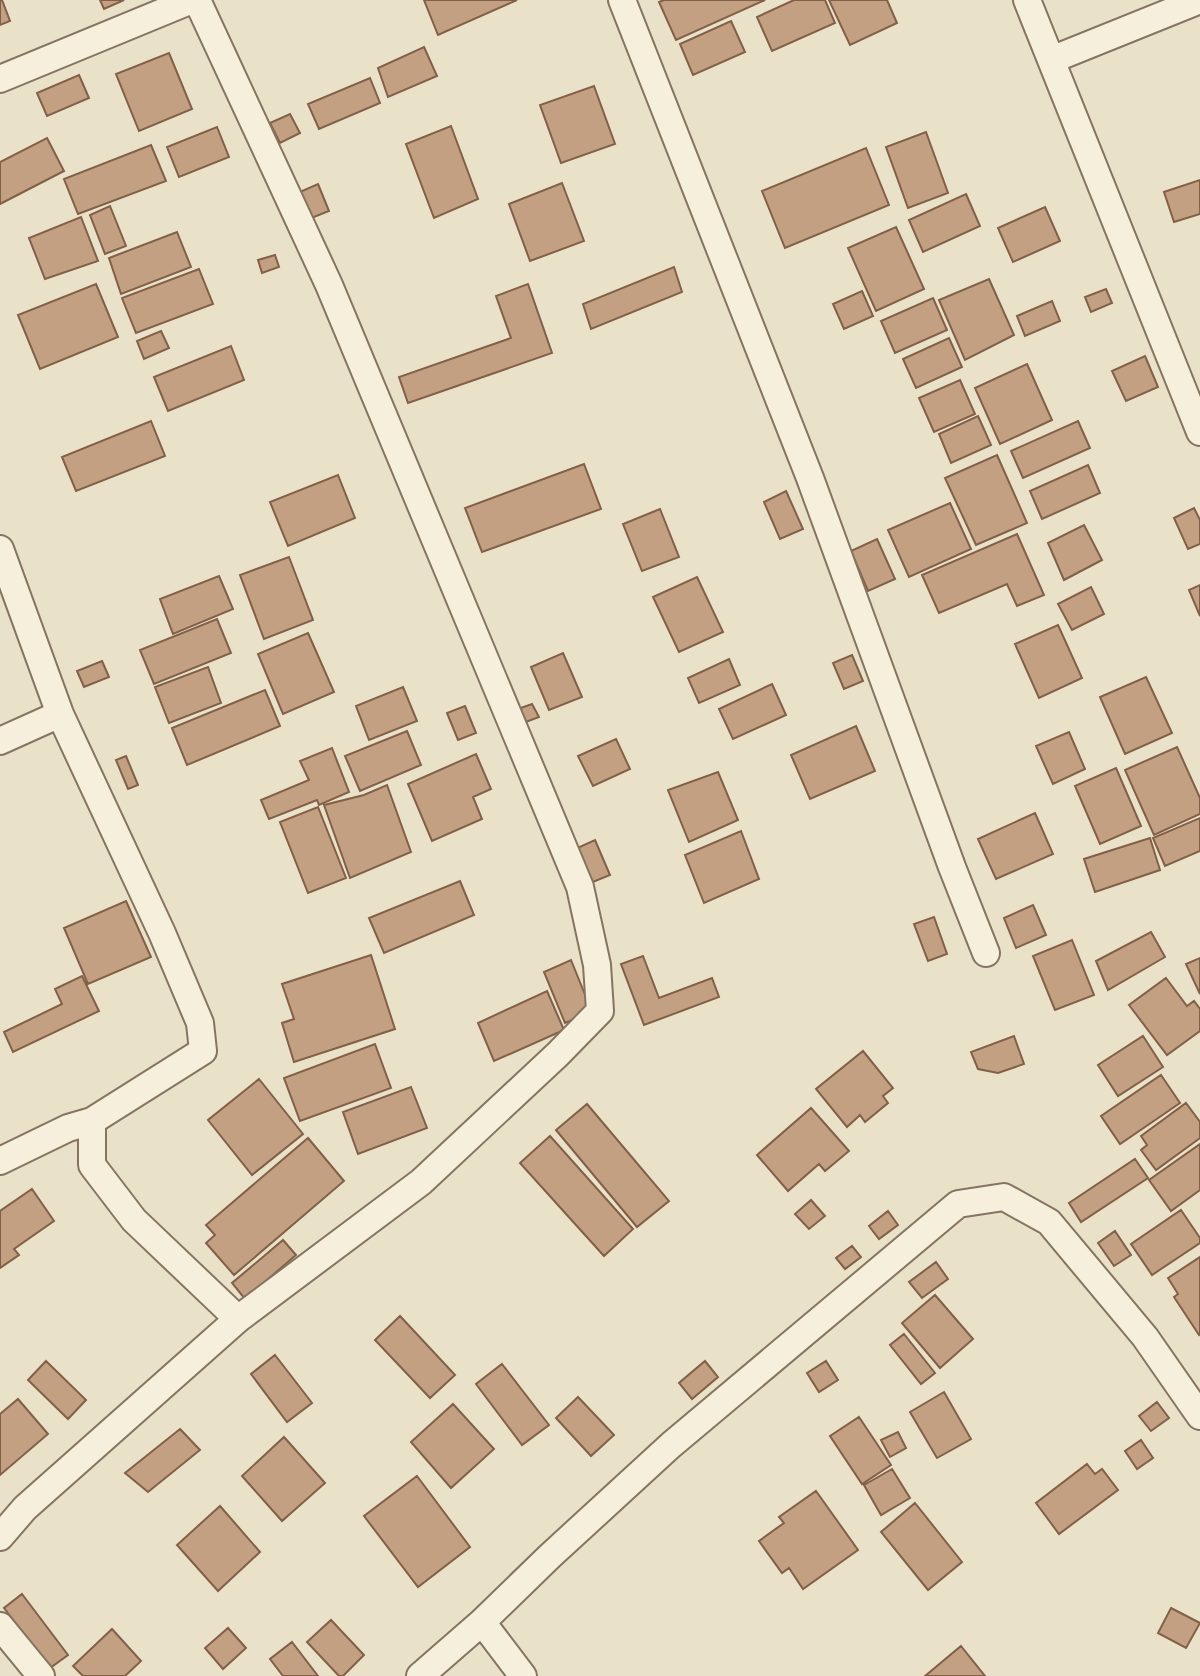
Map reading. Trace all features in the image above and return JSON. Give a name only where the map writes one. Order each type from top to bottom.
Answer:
[{"type":"street","points":[[0,79],[192,0]]},
{"type":"street","points":[[0,1537],[25,1508],[238,1319],[421,1182],[558,1054],[600,1010],[597,965],[580,887],[328,285],[197,0]]},
{"type":"street","points":[[622,0],[810,478],[986,953]]},
{"type":"street","points":[[1027,0],[1200,432]]},
{"type":"street","points":[[1051,60],[1200,0]]},
{"type":"street","points":[[0,549],[60,714],[162,933],[200,1023],[203,1051],[92,1121],[68,1128],[0,1161]]},
{"type":"street","points":[[0,741],[60,714]]},
{"type":"street","points":[[92,1121],[92,1165],[134,1220],[238,1319]]},
{"type":"street","points":[[420,1676],[482,1622],[671,1445],[958,1203],[1004,1196],[1049,1222],[1144,1337],[1200,1416]]},
{"type":"street","points":[[482,1622],[523,1676]]},
{"type":"street","points":[[0,1626],[11,1655],[41,1676]]},
{"type":"building","points":[[0,0],[10,21],[0,25]]},
{"type":"building","points":[[100,0],[124,0],[104,9]]},
{"type":"building","points":[[424,0],[517,0],[438,35]]},
{"type":"building","points":[[765,0],[676,40],[659,2]]},
{"type":"building","points":[[794,0],[825,0],[835,23],[772,51],[757,17]]},
{"type":"building","points":[[829,0],[887,0],[897,23],[850,45]]},
{"type":"building","points":[[731,21],[745,52],[693,75],[680,44]]},
{"type":"building","points":[[424,47],[437,76],[388,97],[378,68]]},
{"type":"building","points":[[169,53],[192,109],[139,131],[116,74]]},
{"type":"building","points":[[79,75],[89,98],[47,116],[37,93]]},
{"type":"building","points":[[370,78],[380,103],[319,129],[308,104]]},
{"type":"building","points":[[594,86],[615,144],[561,163],[540,105]]},
{"type":"building","points":[[290,114],[300,133],[280,143],[270,123]]},
{"type":"building","points":[[451,126],[478,199],[434,218],[406,144]]},
{"type":"building","points":[[217,127],[229,157],[179,177],[167,147]]},
{"type":"building","points":[[926,132],[948,193],[908,208],[886,147]]},
{"type":"building","points":[[47,138],[64,171],[0,204],[0,162]]},
{"type":"building","points":[[151,145],[166,181],[78,214],[64,179]]},
{"type":"building","points":[[866,148],[889,205],[785,248],[762,191]]},
{"type":"building","points":[[1200,180],[1200,214],[1174,222],[1164,192]]},
{"type":"building","points":[[562,183],[584,241],[530,261],[509,204]]},
{"type":"building","points":[[318,184],[329,211],[304,221],[293,195]]},
{"type":"building","points":[[966,194],[980,226],[923,252],[909,220]]},
{"type":"building","points":[[110,206],[126,246],[105,254],[90,215]]},
{"type":"building","points":[[1045,207],[1060,241],[1013,262],[998,228]]},
{"type":"building","points":[[81,217],[98,261],[45,279],[29,238]]},
{"type":"building","points":[[896,227],[924,289],[876,311],[848,248]]},
{"type":"building","points":[[177,232],[191,267],[121,294],[109,258]]},
{"type":"building","points":[[275,255],[279,267],[262,273],[258,260]]},
{"type":"building","points":[[674,267],[682,292],[591,329],[583,304]]},
{"type":"building","points":[[199,269],[213,304],[136,333],[122,298]]},
{"type":"building","points":[[989,279],[1014,335],[965,360],[939,300]]},
{"type":"building","points":[[96,284],[118,337],[40,369],[18,315]]},
{"type":"building","points":[[528,284],[552,353],[408,403],[399,377],[511,338],[496,296]]},
{"type":"building","points":[[1106,289],[1112,303],[1091,312],[1085,297]]},
{"type":"building","points":[[862,291],[873,316],[844,329],[833,304]]},
{"type":"building","points":[[933,298],[947,330],[895,353],[881,321]]},
{"type":"building","points":[[1052,301],[1060,321],[1025,336],[1017,316]]},
{"type":"building","points":[[161,331],[169,348],[144,359],[137,341]]},
{"type":"building","points":[[949,338],[962,367],[916,388],[903,359]]},
{"type":"building","points":[[231,346],[244,380],[168,411],[154,377]]},
{"type":"building","points":[[1145,356],[1158,387],[1126,401],[1112,371]]},
{"type":"building","points":[[1027,364],[1052,420],[1000,444],[975,388]]},
{"type":"building","points":[[960,380],[975,414],[934,432],[919,398]]},
{"type":"building","points":[[978,416],[991,445],[951,463],[939,434]]},
{"type":"building","points":[[151,421],[165,456],[76,491],[62,457]]},
{"type":"building","points":[[1078,421],[1090,448],[1023,478],[1011,451]]},
{"type":"building","points":[[997,455],[1027,523],[976,545],[945,478]]},
{"type":"building","points":[[584,464],[601,509],[482,552],[465,508]]},
{"type":"building","points":[[1088,465],[1100,493],[1042,519],[1030,491]]},
{"type":"building","points":[[338,475],[355,518],[288,546],[270,502]]},
{"type":"building","points":[[786,491],[803,529],[780,539],[764,502]]},
{"type":"building","points":[[950,503],[971,549],[909,577],[888,530]]},
{"type":"building","points":[[1194,508],[1200,520],[1200,544],[1188,549],[1174,518]]},
{"type":"building","points":[[660,509],[679,557],[642,571],[623,524]]},
{"type":"building","points":[[1084,525],[1102,560],[1064,580],[1048,543]]},
{"type":"building","points":[[1017,534],[1044,595],[1017,606],[1007,584],[939,613],[922,575]]},
{"type":"building","points":[[877,539],[895,579],[868,591],[851,551]]},
{"type":"building","points":[[289,557],[313,620],[264,639],[240,575]]},
{"type":"building","points":[[219,576],[233,609],[173,634],[160,599]]},
{"type":"building","points":[[697,577],[723,632],[679,652],[653,597]]},
{"type":"building","points":[[1200,585],[1200,616],[1189,590]]},
{"type":"building","points":[[1091,587],[1104,614],[1072,630],[1058,604]]},
{"type":"building","points":[[217,619],[231,653],[154,684],[140,650]]},
{"type":"building","points":[[1058,625],[1082,678],[1039,698],[1015,644]]},
{"type":"building","points":[[308,633],[334,692],[283,714],[258,654]]},
{"type":"building","points":[[563,653],[582,697],[549,710],[531,667]]},
{"type":"building","points":[[852,655],[863,681],[844,689],[833,663]]},
{"type":"building","points":[[729,659],[740,685],[699,703],[688,678]]},
{"type":"building","points":[[102,661],[109,677],[84,687],[77,671]]},
{"type":"building","points":[[208,667],[221,703],[169,723],[155,687]]},
{"type":"building","points":[[1146,677],[1172,733],[1125,754],[1100,697]]},
{"type":"building","points":[[772,684],[786,715],[733,739],[719,709]]},
{"type":"building","points":[[403,687],[417,721],[369,740],[356,706]]},
{"type":"building","points":[[265,690],[280,726],[187,765],[172,728]]},
{"type":"building","points":[[532,704],[539,717],[518,725],[512,711]]},
{"type":"building","points":[[465,706],[476,733],[458,740],[447,713]]},
{"type":"building","points":[[856,726],[875,771],[810,799],[791,755]]},
{"type":"building","points":[[407,731],[421,765],[360,791],[345,756]]},
{"type":"building","points":[[1069,732],[1085,769],[1053,784],[1036,746]]},
{"type":"building","points":[[616,739],[630,769],[593,786],[578,756]]},
{"type":"building","points":[[1177,747],[1200,798],[1200,814],[1154,835],[1125,770]]},
{"type":"building","points":[[332,748],[349,792],[319,805],[317,800],[269,819],[261,800],[309,780],[300,761]]},
{"type":"building","points":[[476,754],[491,789],[473,797],[482,819],[432,841],[408,784]]},
{"type":"building","points":[[126,756],[138,785],[128,789],[116,760]]},
{"type":"building","points":[[1116,768],[1141,826],[1100,844],[1075,786]]},
{"type":"building","points":[[718,772],[738,820],[689,842],[668,790]]},
{"type":"building","points":[[387,785],[411,852],[350,878],[324,805],[364,795]]},
{"type":"building","points":[[318,807],[346,878],[308,893],[280,822]]},
{"type":"building","points":[[1035,813],[1053,854],[996,879],[978,839]]},
{"type":"building","points":[[1200,818],[1200,851],[1165,866],[1153,838]]},
{"type":"building","points":[[741,831],[759,879],[704,903],[685,855]]},
{"type":"building","points":[[1150,838],[1160,870],[1095,892],[1084,859]]},
{"type":"building","points":[[595,840],[610,875],[588,884],[573,850]]},
{"type":"building","points":[[460,881],[474,915],[384,953],[369,918]]},
{"type":"building","points":[[126,901],[151,957],[88,984],[64,928]]},
{"type":"building","points":[[1033,905],[1046,935],[1016,948],[1004,918]]},
{"type":"building","points":[[934,917],[947,954],[928,961],[914,924]]},
{"type":"building","points":[[1151,932],[1165,957],[1108,990],[1096,961]]},
{"type":"building","points":[[1072,940],[1094,995],[1055,1010],[1033,956]]},
{"type":"building","points":[[371,955],[395,1029],[294,1062],[282,1023],[294,1019],[282,984]]},
{"type":"building","points":[[643,956],[659,998],[712,978],[719,997],[644,1025],[621,964]]},
{"type":"building","points":[[1200,958],[1200,994],[1186,964]]},
{"type":"building","points":[[571,960],[592,1012],[565,1023],[544,972]]},
{"type":"building","points":[[82,976],[99,1011],[13,1052],[4,1032],[62,1004],[55,989]]},
{"type":"building","points":[[1166,978],[1187,1006],[1194,1001],[1200,1009],[1200,1031],[1167,1055],[1129,1005]]},
{"type":"building","points":[[547,991],[564,1030],[494,1061],[478,1023]]},
{"type":"building","points":[[1014,1036],[1024,1064],[998,1073],[978,1069],[971,1052]]},
{"type":"building","points":[[1143,1036],[1163,1067],[1118,1096],[1098,1065]]},
{"type":"building","points":[[375,1044],[391,1088],[300,1121],[284,1078]]},
{"type":"building","points":[[863,1051],[893,1088],[883,1096],[888,1103],[865,1122],[860,1115],[847,1127],[816,1089]]},
{"type":"building","points":[[1161,1075],[1180,1103],[1120,1144],[1101,1116]]},
{"type":"building","points":[[259,1079],[303,1134],[252,1175],[208,1120]]},
{"type":"building","points":[[411,1087],[427,1128],[358,1154],[343,1112]]},
{"type":"building","points":[[1186,1103],[1200,1122],[1200,1138],[1156,1170],[1141,1150],[1147,1145],[1141,1136]]},
{"type":"building","points":[[587,1104],[669,1201],[637,1227],[556,1130]]},
{"type":"building","points":[[811,1108],[849,1151],[825,1171],[819,1164],[788,1191],[757,1155]]},
{"type":"building","points":[[550,1136],[633,1229],[604,1256],[520,1163]]},
{"type":"building","points":[[308,1138],[344,1181],[234,1275],[206,1243],[215,1235],[206,1225]]},
{"type":"building","points":[[1200,1144],[1200,1190],[1171,1211],[1149,1180]]},
{"type":"building","points":[[1135,1159],[1148,1178],[1081,1222],[1069,1203]]},
{"type":"building","points":[[32,1189],[54,1221],[14,1249],[19,1255],[0,1268],[0,1211]]},
{"type":"building","points":[[811,1200],[825,1216],[809,1229],[795,1214]]},
{"type":"building","points":[[1181,1210],[1200,1238],[1200,1243],[1152,1275],[1131,1244]]},
{"type":"building","points":[[888,1211],[898,1225],[879,1239],[869,1226]]},
{"type":"building","points":[[1115,1231],[1131,1255],[1114,1266],[1098,1243]]},
{"type":"building","points":[[283,1240],[296,1255],[245,1299],[232,1283]]},
{"type":"building","points":[[852,1246],[861,1257],[845,1269],[836,1258]]},
{"type":"building","points":[[1200,1257],[1199,1335],[1174,1297],[1178,1294],[1168,1278]]},
{"type":"building","points":[[936,1262],[948,1279],[922,1298],[909,1282]]},
{"type":"building","points":[[935,1295],[973,1339],[940,1368],[902,1323]]},
{"type":"building","points":[[400,1316],[455,1375],[430,1398],[375,1340]]},
{"type":"building","points":[[904,1334],[935,1373],[921,1384],[890,1345]]},
{"type":"building","points":[[275,1355],[312,1403],[287,1422],[251,1374]]},
{"type":"building","points":[[46,1361],[86,1400],[68,1419],[28,1380]]},
{"type":"building","points":[[705,1361],[718,1377],[692,1399],[679,1383]]},
{"type":"building","points":[[826,1361],[838,1380],[819,1392],[807,1373]]},
{"type":"building","points":[[502,1364],[549,1425],[522,1445],[476,1384]]},
{"type":"building","points":[[944,1392],[971,1439],[937,1458],[910,1412]]},
{"type":"building","points":[[578,1397],[614,1435],[591,1456],[556,1418]]},
{"type":"building","points":[[18,1399],[48,1434],[0,1475],[0,1414]]},
{"type":"building","points":[[1157,1402],[1169,1418],[1151,1431],[1139,1416]]},
{"type":"building","points":[[453,1404],[494,1449],[451,1488],[411,1442]]},
{"type":"building","points":[[859,1417],[891,1465],[862,1484],[830,1436]]},
{"type":"building","points":[[180,1429],[200,1450],[148,1492],[125,1473]]},
{"type":"building","points":[[898,1432],[906,1448],[890,1457],[881,1440]]},
{"type":"building","points":[[284,1437],[325,1483],[282,1521],[242,1476]]},
{"type":"building","points":[[1141,1440],[1153,1458],[1137,1469],[1125,1451]]},
{"type":"building","points":[[1087,1464],[1095,1474],[1102,1469],[1118,1490],[1059,1534],[1036,1503]]},
{"type":"building","points":[[892,1469],[910,1498],[881,1515],[864,1485]]},
{"type":"building","points":[[417,1476],[470,1547],[418,1587],[364,1516]]},
{"type":"building","points":[[816,1491],[858,1550],[803,1589],[789,1568],[782,1573],[759,1541],[784,1523],[779,1517]]},
{"type":"building","points":[[915,1503],[962,1562],[928,1590],[881,1532]]},
{"type":"building","points":[[220,1506],[260,1552],[218,1591],[177,1545]]},
{"type":"building","points":[[22,1594],[68,1655],[50,1668],[4,1608]]},
{"type":"building","points":[[1171,1608],[1200,1623],[1186,1648],[1158,1633]]},
{"type":"building","points":[[331,1620],[364,1655],[343,1676],[339,1676],[307,1642]]},
{"type":"building","points":[[228,1628],[246,1648],[223,1669],[205,1648]]},
{"type":"building","points":[[112,1629],[141,1661],[125,1676],[83,1676],[73,1666]]},
{"type":"building","points":[[292,1642],[318,1676],[283,1676],[270,1659]]},
{"type":"building","points":[[961,1646],[985,1676],[925,1676]]}]
